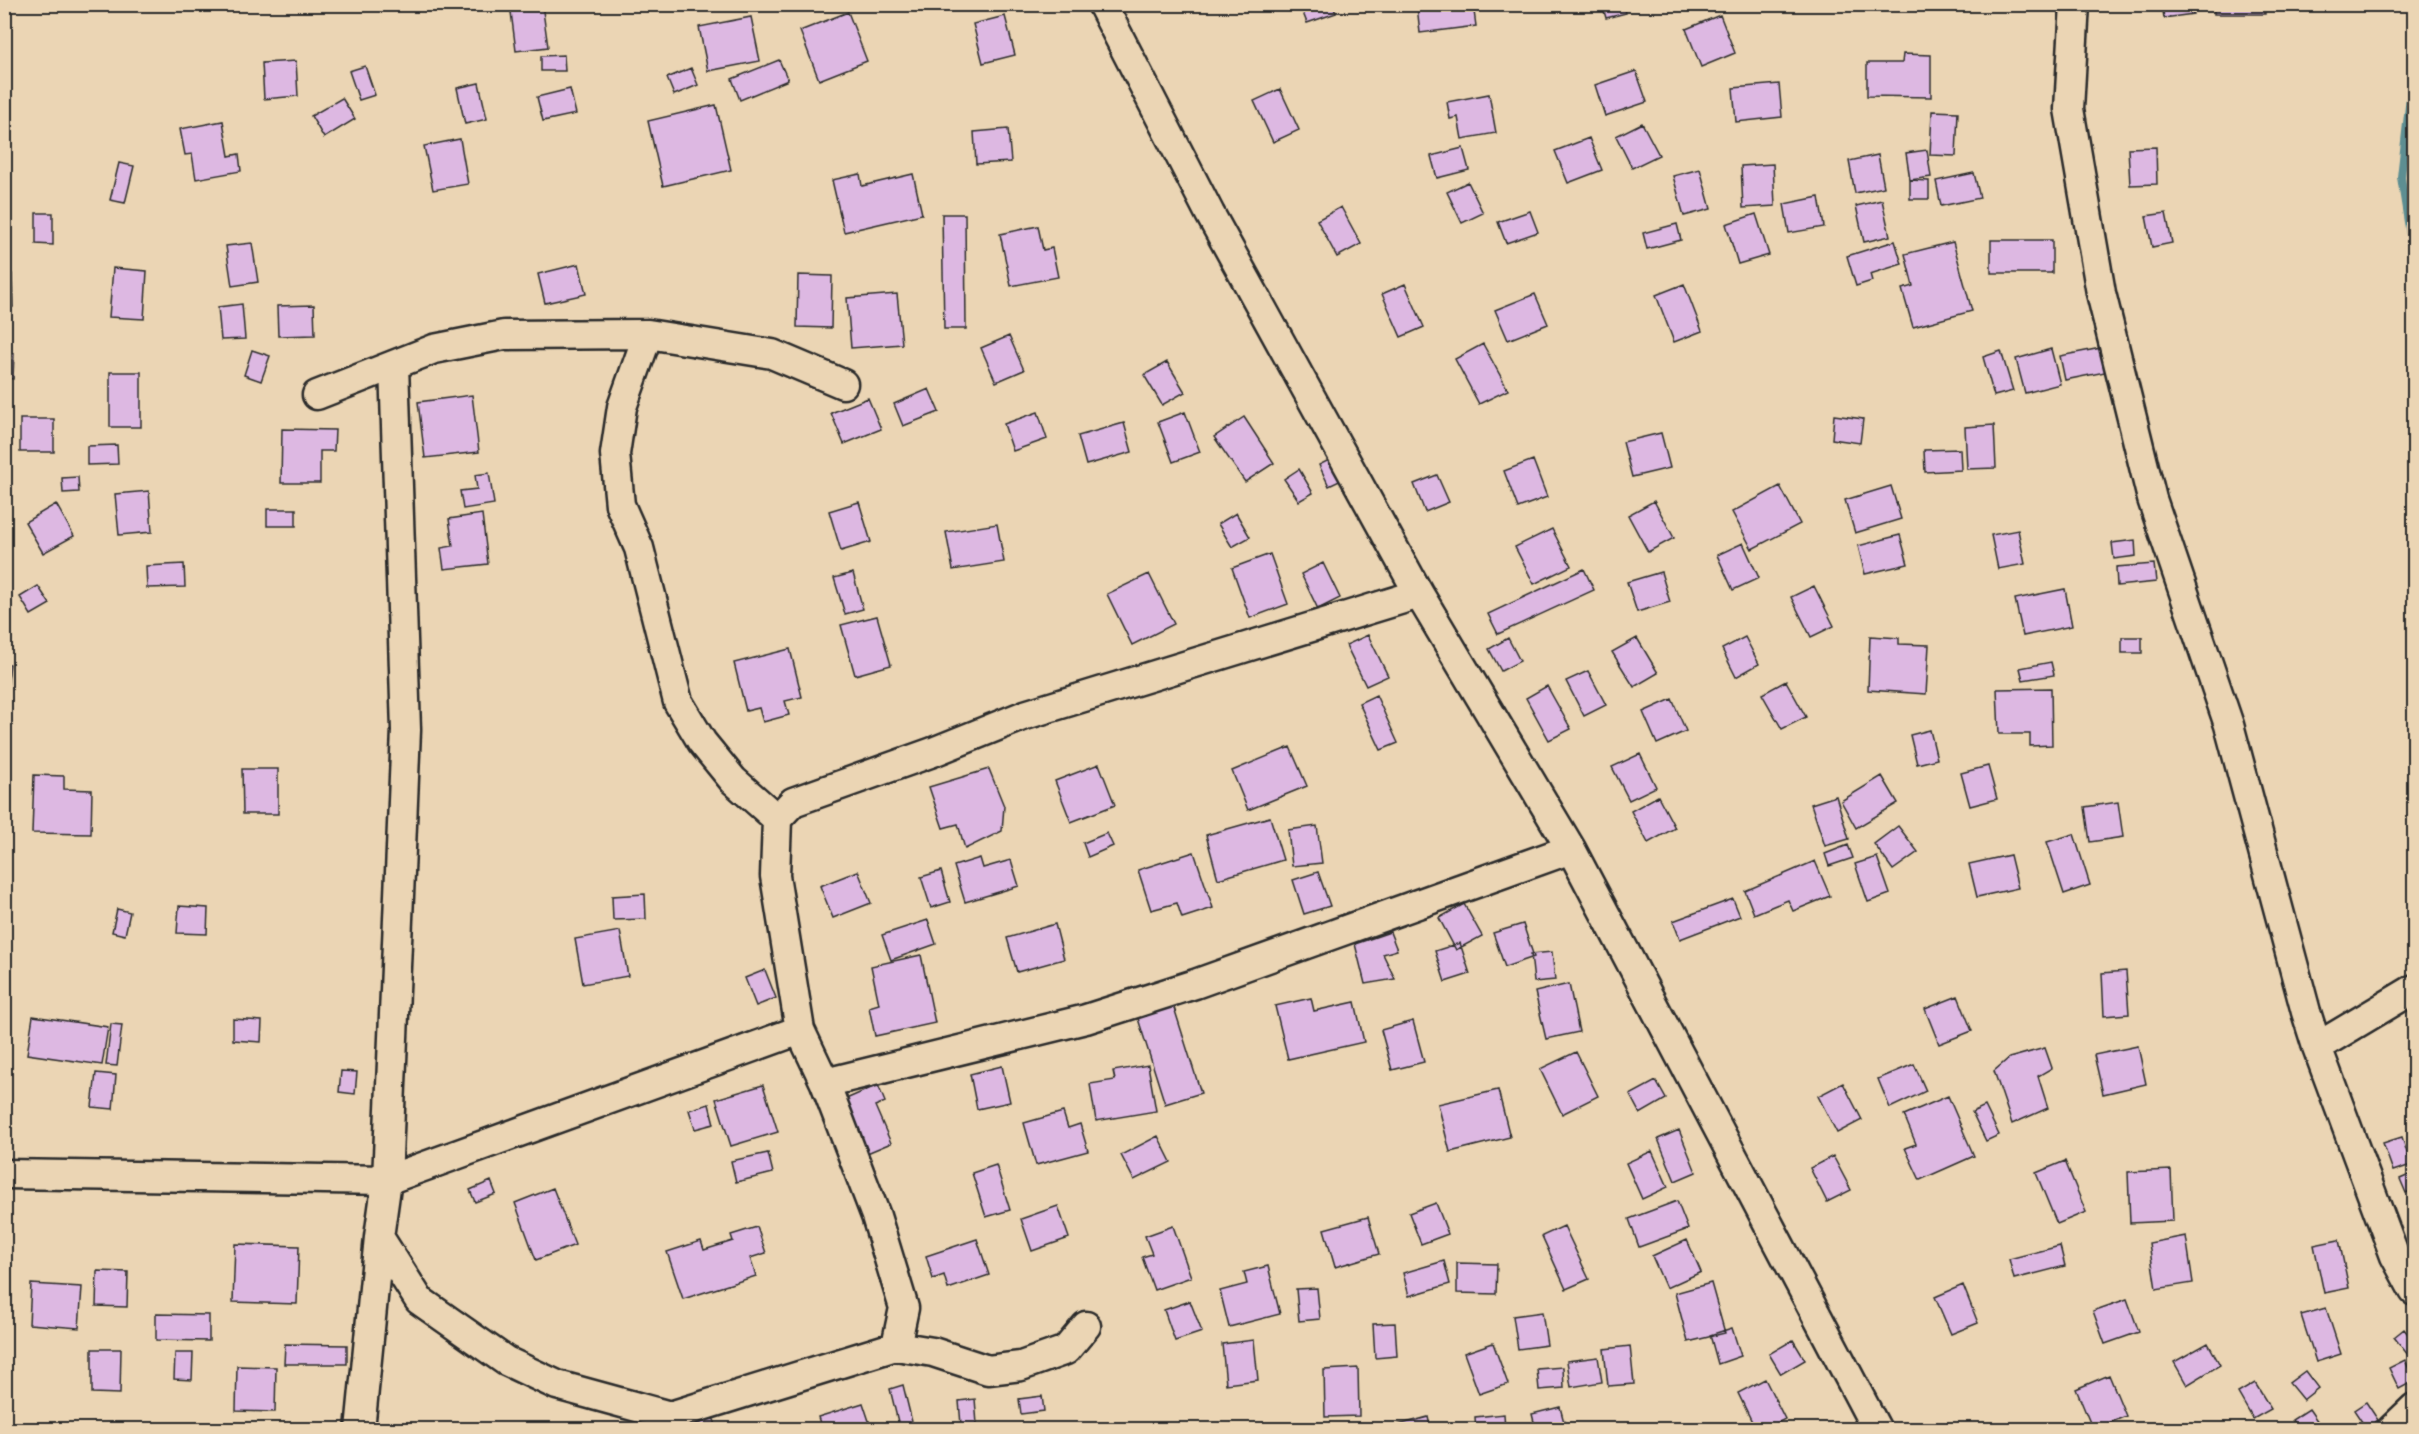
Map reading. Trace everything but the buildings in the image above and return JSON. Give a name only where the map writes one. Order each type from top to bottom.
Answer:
[{"type":"street","points":[[1102,4],[1210,214],[1419,594],[1571,849],[1877,1430]]},
{"type":"street","points":[[2075,4],[2069,109],[2101,293],[2152,499],[2229,725],[2302,1001],[2317,1047],[2395,1256],[2415,1290]]},
{"type":"street","points":[[648,334],[622,407],[615,454],[620,505],[639,548],[678,702],[702,742],[733,780],[777,819]]},
{"type":"street","points":[[317,395],[434,349],[504,335],[648,334],[772,354],[843,384]]},
{"type":"street","points":[[360,1430],[379,1237],[387,1180],[406,730],[394,365]]},
{"type":"street","points":[[896,1346],[904,1308],[876,1216],[825,1083],[800,1030],[775,876],[777,819],[793,802],[933,752],[1025,715],[1419,594]]},
{"type":"street","points":[[825,1083],[1086,1019],[1195,984],[1571,849]]},
{"type":"street","points":[[2317,1047],[2415,989]]},
{"type":"street","points":[[4,1174],[387,1180],[800,1030]]},
{"type":"street","points":[[379,1237],[419,1300],[506,1361],[558,1385],[672,1423],[896,1346],[933,1352],[988,1370],[1021,1366],[1066,1350],[1086,1326]]},
{"type":"street","points":[[2391,1430],[2415,1408]]},
{"type":"waterway","points":[[2414,61],[2401,177],[2414,261]]}]
